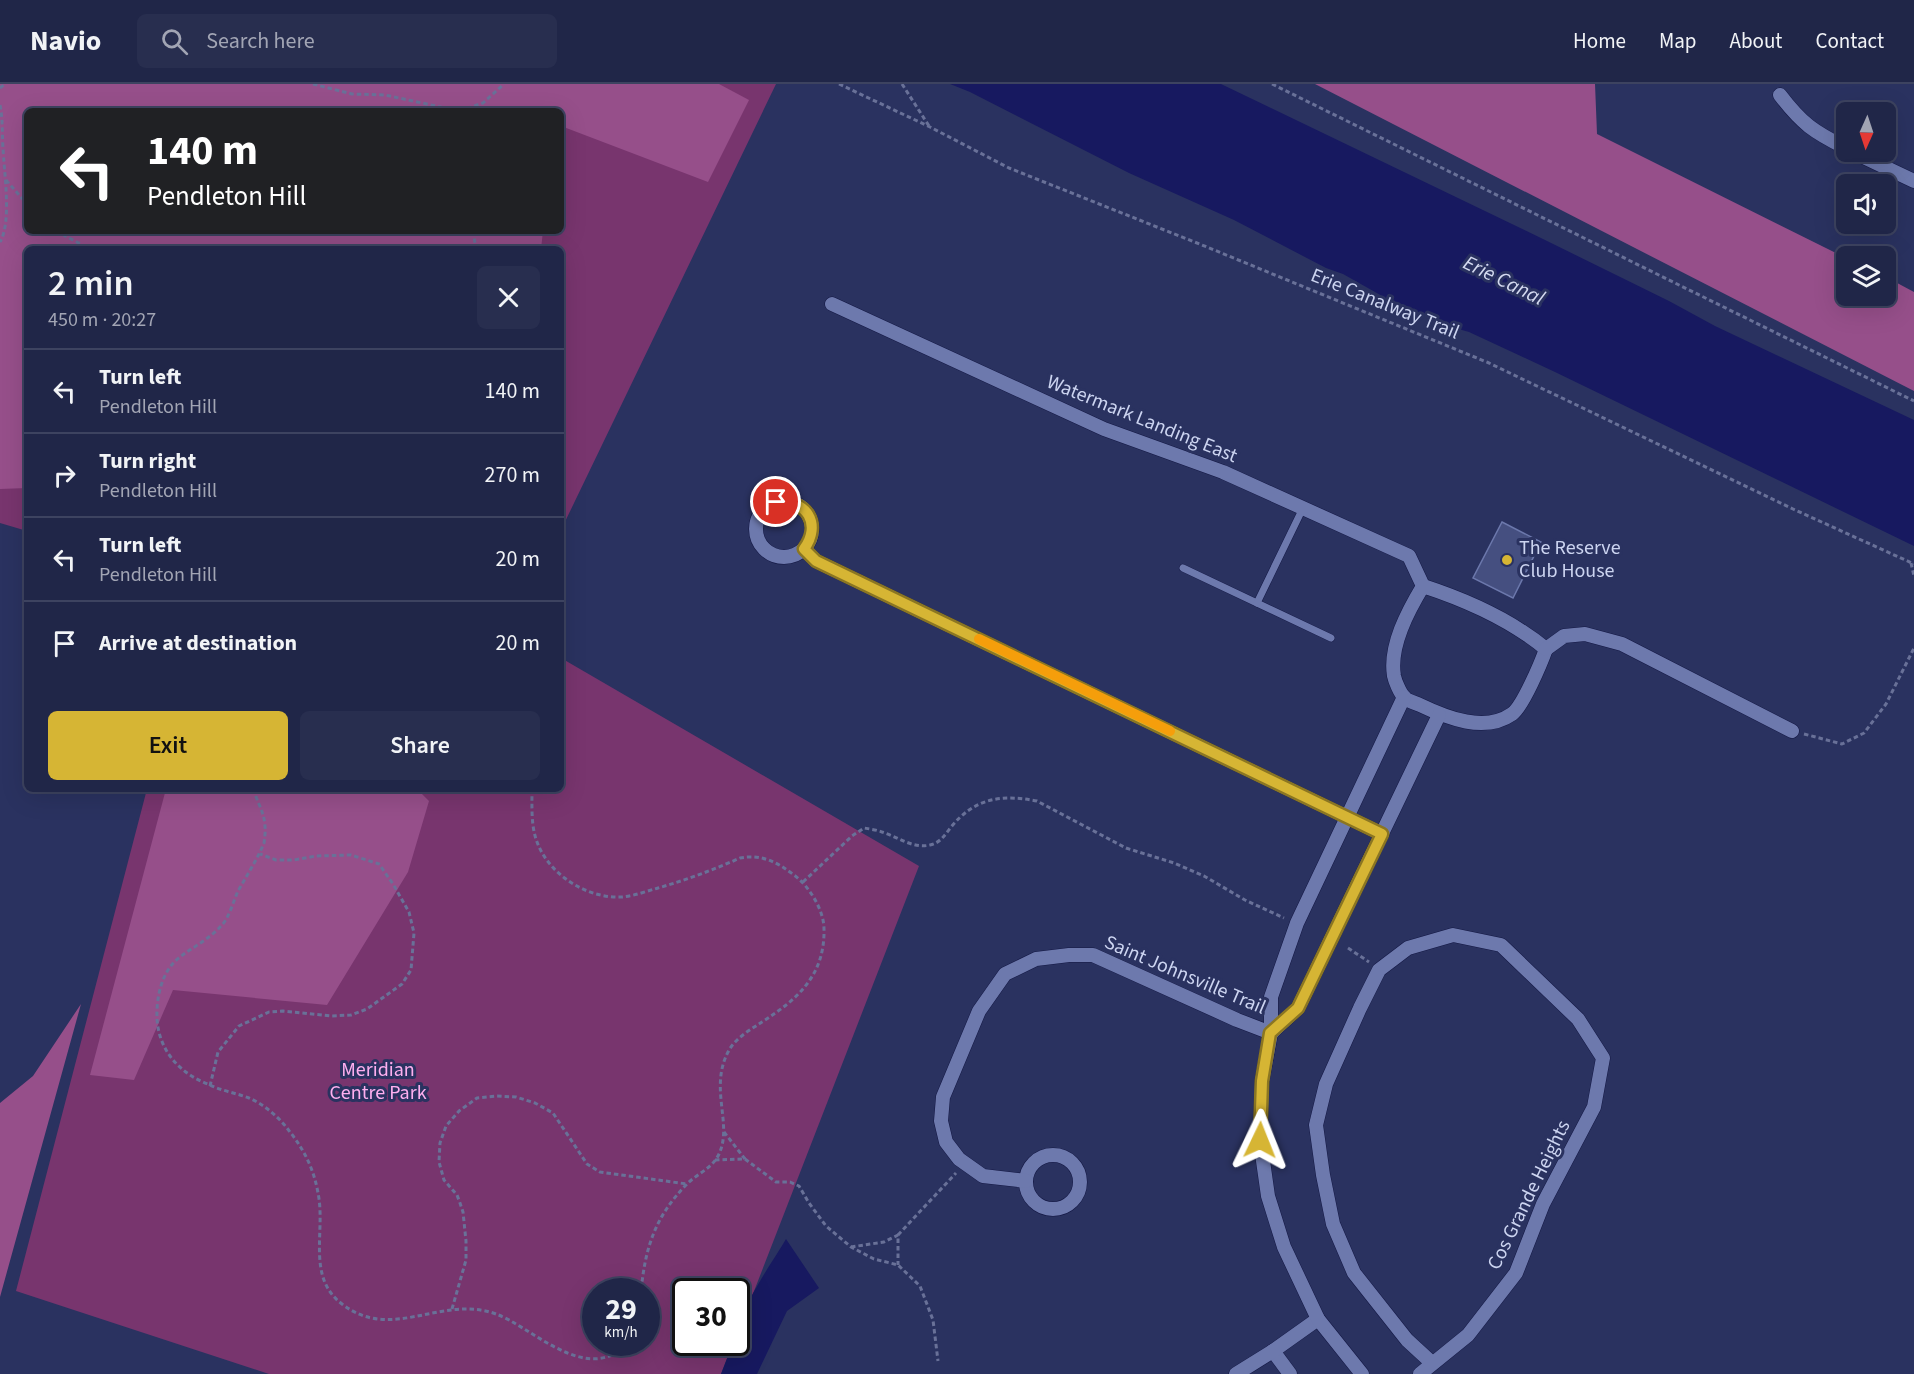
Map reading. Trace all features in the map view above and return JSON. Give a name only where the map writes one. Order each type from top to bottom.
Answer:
[{"type":"street","points":[[1779,95],[1794,113],[1819,135],[1836,143]]},
{"type":"street","points":[[1874,162],[1914,181]]},
{"type":"street","name":"Watermark Landing East","points":[[832,304],[1104,429],[1223,472],[1409,556],[1423,586]]},
{"type":"street","points":[[786,501],[803,508],[812,524],[810,542],[804,549],[796,555],[778,557],[762,547],[756,530],[761,512],[776,502],[786,501]]},
{"type":"street","points":[[804,549],[816,561],[1382,834]]},
{"type":"street","points":[[1546,649],[1529,635],[1458,597],[1423,586],[1405,616],[1394,660],[1394,677],[1404,698],[1440,715],[1472,723],[1496,722],[1514,713],[1535,676],[1546,649],[1564,636],[1585,634],[1622,644],[1791,731]]},
{"type":"street","points":[[1362,1374],[1318,1319],[1284,1247],[1268,1196],[1260,1140],[1262,1081],[1270,1033],[1270,997],[1297,924],[1404,698]]},
{"type":"street","points":[[1270,1033],[1298,1008],[1440,715]]},
{"type":"street","name":"Cos Grande Heights","points":[[1420,1374],[1468,1335],[1516,1273],[1543,1204],[1594,1107],[1603,1058],[1578,1019],[1501,945],[1453,935],[1408,948],[1379,970],[1326,1084],[1316,1125],[1333,1224],[1354,1273],[1407,1340],[1432,1363]]},
{"type":"street","name":"Saint Johnsville Trail","points":[[1026,1182],[983,1176],[959,1159],[946,1143],[941,1121],[943,1097],[979,1011],[1005,974],[1036,959],[1093,955],[1270,1033]]},
{"type":"street","points":[[1055,1155],[1071,1162],[1080,1177],[1078,1195],[1072,1202],[1056,1210],[1046,1209],[1031,1199],[1026,1182],[1032,1165],[1038,1159],[1055,1155]]},
{"type":"street","points":[[1236,1374],[1318,1319]]},
{"type":"street","points":[[1273,1351],[1290,1374]]},
{"type":"lane","points":[[1257,603],[1304,508]]},
{"type":"lane","points":[[1183,568],[1331,638]]},
{"type":"path","points":[[0,88],[5,84]]},
{"type":"path","points":[[313,84],[352,94],[385,95],[436,108]]},
{"type":"path","points":[[468,108],[483,103],[504,84]]},
{"type":"path","name":"Erie Canalway Trail","points":[[839,84],[1009,168],[1214,249],[1489,363],[1793,509],[1912,563]]},
{"type":"path","points":[[902,84],[930,127]]},
{"type":"path","points":[[1272,84],[1914,401]]},
{"type":"path","points":[[0,105],[3,123],[6,209],[4,236],[0,242]]},
{"type":"path","points":[[5,179],[24,201]]},
{"type":"path","points":[[62,234],[84,246]]},
{"type":"path","points":[[1912,563],[1914,576]]},
{"type":"path","points":[[1791,731],[1842,744],[1864,733],[1886,704],[1914,648]]},
{"type":"path","points":[[254,792],[264,815],[266,829],[260,854],[240,888],[222,926],[178,958],[167,972],[158,1002],[159,1033],[167,1053],[184,1071],[210,1086],[249,1098],[267,1108],[285,1125],[304,1151],[319,1194],[320,1269],[329,1290],[341,1303],[367,1318],[383,1320],[397,1320],[452,1309],[476,1309],[497,1314],[550,1348],[575,1359],[593,1361],[612,1356]]},
{"type":"path","points":[[532,792],[536,840],[555,869],[568,881],[584,890],[600,895],[623,897],[676,883],[740,858],[763,857],[776,862],[803,882],[815,900],[824,924],[825,942],[821,959],[810,981],[784,1008],[744,1034],[730,1048],[722,1065],[720,1078],[723,1130],[721,1148],[712,1164],[687,1184],[661,1215],[651,1236],[642,1278]]},
{"type":"path","points":[[803,882],[839,847],[864,828],[882,832],[901,841],[930,845],[939,842],[957,820],[973,806],[992,798],[1024,799],[1037,801],[1126,848],[1174,863],[1204,876],[1245,900],[1284,918]]},
{"type":"path","points":[[210,1086],[218,1052],[239,1026],[270,1012],[351,1015],[367,1009],[402,984],[411,970],[414,933],[409,912],[379,864],[351,855],[276,860],[260,854]]},
{"type":"path","points":[[1348,948],[1373,964]]},
{"type":"path","points":[[452,1309],[466,1260],[466,1242],[460,1203],[457,1195],[444,1180],[439,1162],[440,1143],[446,1126],[459,1111],[477,1098],[516,1097],[535,1103],[553,1113],[587,1164],[600,1172],[687,1184]]},
{"type":"path","points":[[723,1130],[745,1159],[776,1182],[790,1182],[799,1186],[826,1226],[851,1247],[874,1259],[898,1265],[920,1286],[933,1320],[938,1361]]},
{"type":"path","points":[[715,1160],[745,1159]]},
{"type":"path","points":[[851,1247],[884,1242],[898,1235],[965,1163]]},
{"type":"path","points":[[898,1235],[898,1265]]},
{"type":"green space","points":[[0,84],[776,84],[564,524],[564,246],[24,246],[24,530],[0,523]]},
{"type":"green space","name":"Meridian Centre Park","points":[[564,660],[919,866],[750,1302],[750,1278],[672,1278],[672,1356],[728,1356],[721,1374],[269,1374],[16,1291],[146,792],[564,792]]},
{"type":"shaded area","points":[[0,84],[719,84],[749,100],[708,182],[564,127],[564,108],[24,108],[24,234],[543,234],[541,246],[24,246],[24,488],[0,489]]},
{"type":"shaded area","points":[[1315,84],[1595,84],[1597,134],[1836,253],[1836,306],[1896,306],[1896,282],[1914,292],[1914,391]]},
{"type":"shaded area","points":[[165,792],[420,792],[429,801],[408,872],[327,1005],[173,990],[134,1080],[90,1075]]},
{"type":"shaded area","points":[[81,1004],[0,1297],[0,1103],[33,1076]]},
{"type":"water","name":"Erie Canal","points":[[950,84],[1221,84],[1543,239],[1715,326],[1914,420],[1914,546],[1555,372],[1469,332],[1448,326],[1391,301],[1343,274],[1326,268],[1234,220],[1129,173]]},
{"type":"water","points":[[786,1239],[819,1288],[787,1311],[757,1374],[721,1374],[728,1356],[750,1356],[750,1300]]},
{"type":"building","name":"The Reserve Club House","points":[[1502,522],[1541,542],[1513,598],[1473,578]]},
{"type":"slow traffic","points":[[979,639],[1170,731]]},
{"type":"place","name":"The Reserve Club House","points":[[1507,560]]},
{"type":"route","points":[[776,502],[795,503],[809,515],[812,533],[810,542],[804,549],[816,561],[1382,834],[1298,1008],[1270,1033],[1262,1081],[1260,1140]]}]
